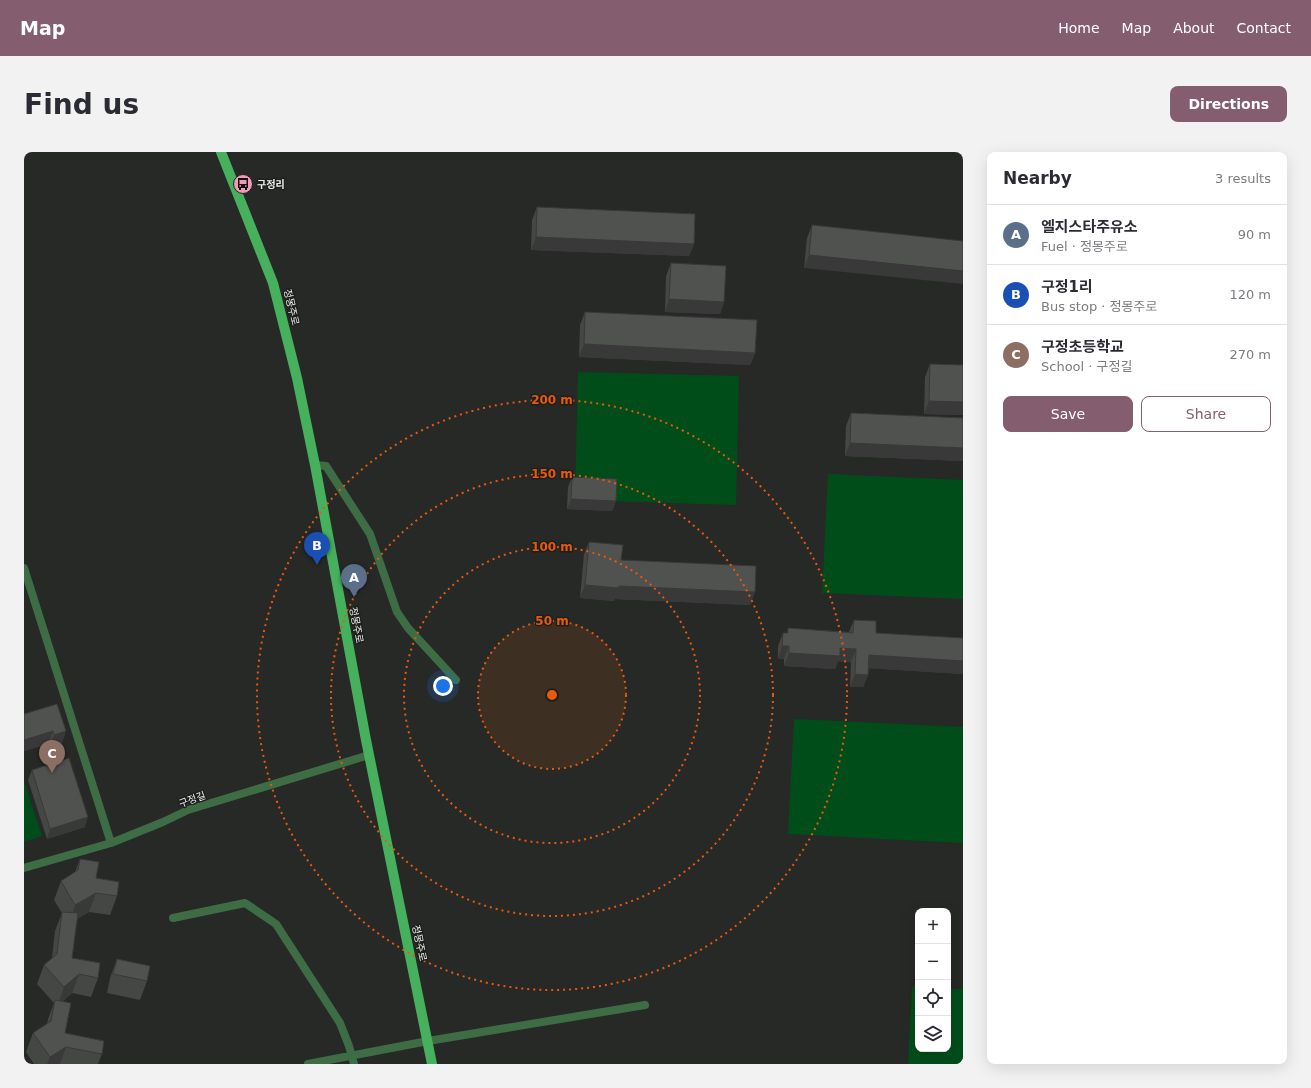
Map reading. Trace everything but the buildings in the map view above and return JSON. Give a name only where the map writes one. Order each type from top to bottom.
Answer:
[{"type":"main road","name":"정몽주로","points":[[221,152],[273,284],[297,378],[315,465],[369,755],[432,1064]]},
{"type":"street","points":[[315,465],[326,466],[370,534],[397,612],[408,628],[456,680]]},
{"type":"street","points":[[24,568],[111,843]]},
{"type":"street","name":"구정길","points":[[24,868],[111,843],[188,810],[369,755]]},
{"type":"street","points":[[173,918],[245,903],[276,924],[340,1023],[353,1060]]},
{"type":"street","points":[[308,1064],[353,1060],[428,1041],[645,1005]]},
{"type":"green space","points":[[578,372],[739,376],[736,505],[575,500]]},
{"type":"green space","points":[[828,474],[963,480],[963,599],[822,593]]},
{"type":"green space","points":[[794,719],[963,727],[963,843],[788,834]]},
{"type":"green space","points":[[24,781],[42,836],[24,842]]},
{"type":"green space","points":[[912,987],[915,987],[915,1052],[951,1052],[951,989],[963,989],[963,1064],[908,1064]]},
{"type":"place","name":"구정리","points":[[243,184]]},
{"type":"place","name":"구정1리","points":[[317,565]]},
{"type":"place","name":"엘지스타주유소","points":[[354,597]]},
{"type":"place","name":"구정초등학교","points":[[52,773]]}]
